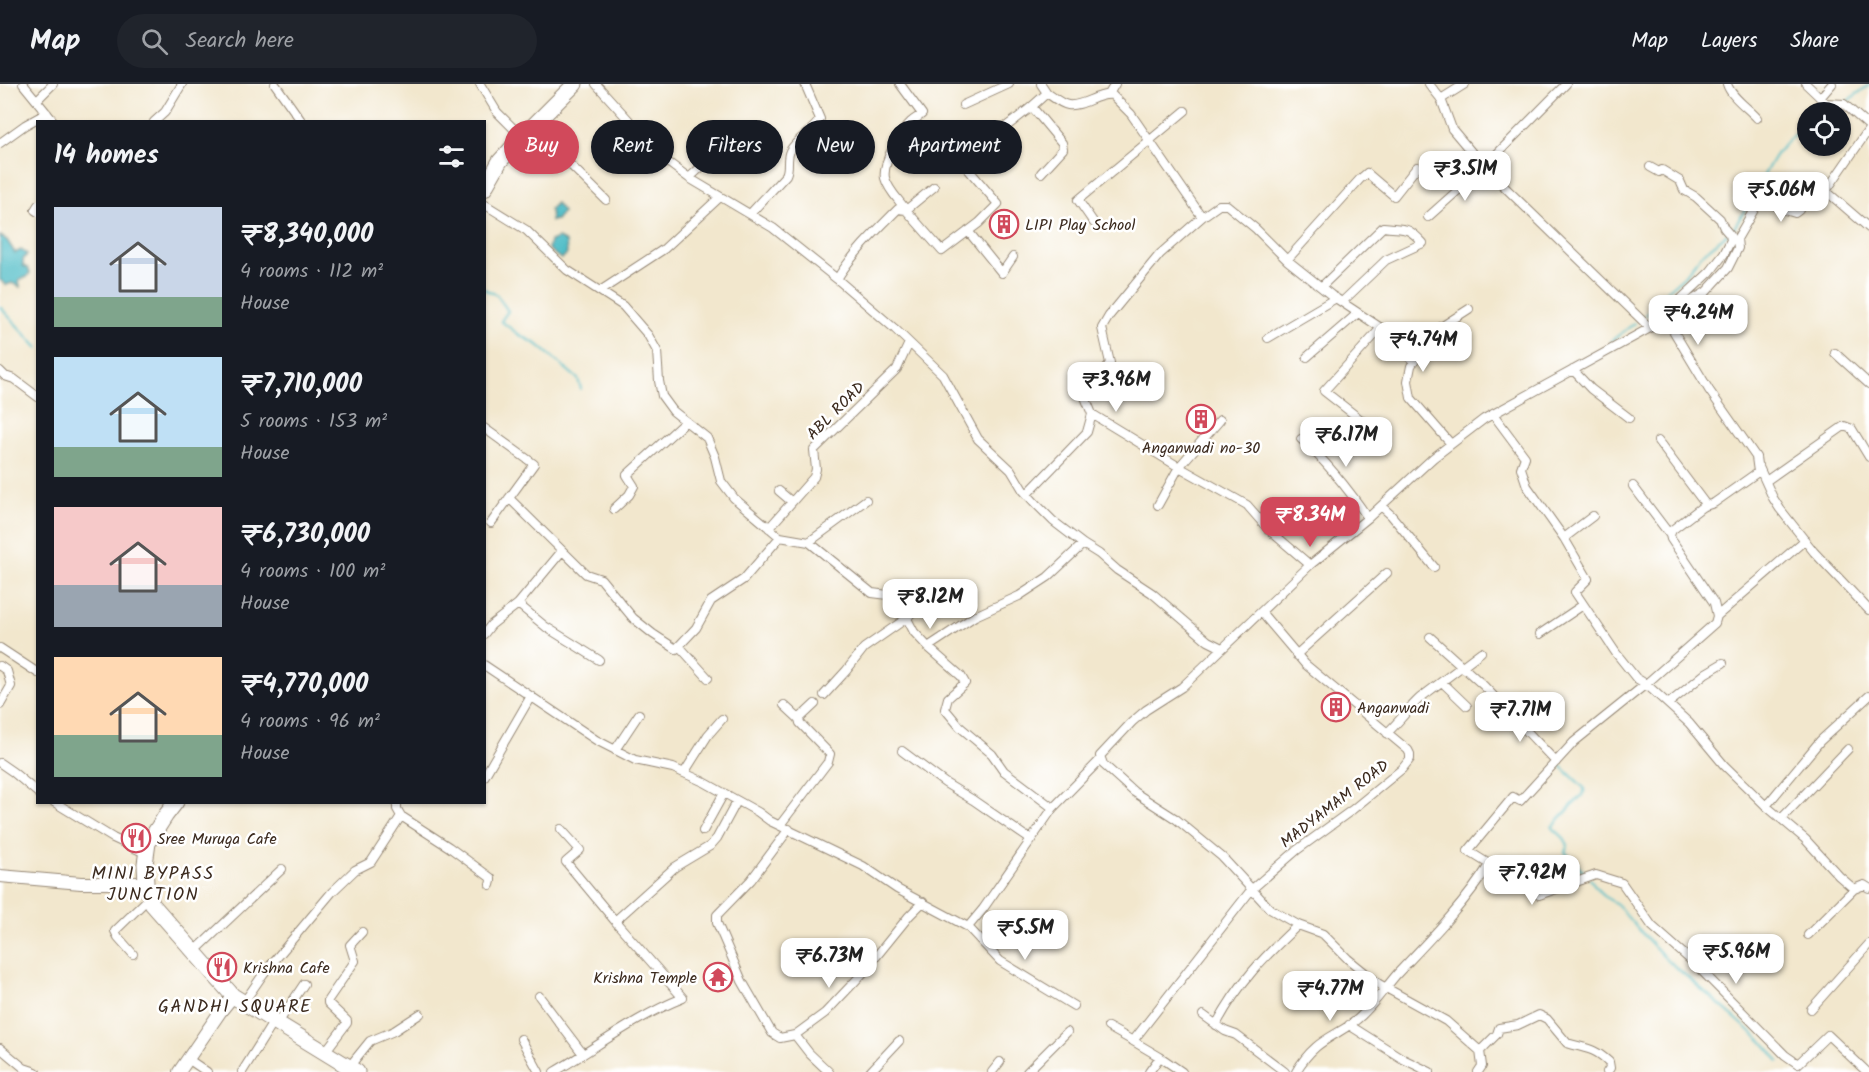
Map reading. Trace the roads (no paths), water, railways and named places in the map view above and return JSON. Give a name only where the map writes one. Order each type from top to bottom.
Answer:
[{"type":"highway","points":[[539,120],[575,84]]},
{"type":"highway","points":[[486,186],[504,157]]},
{"type":"highway","points":[[174,804],[148,843],[148,890],[152,904],[239,999],[353,1070]]},
{"type":"main road","points":[[0,876],[81,883],[107,882],[148,890]]},
{"type":"main road","points":[[179,1072],[220,1012],[239,999]]},
{"type":"street","points":[[23,84],[52,120]]},
{"type":"street","points":[[37,100],[53,84]]},
{"type":"street","points":[[156,120],[165,112],[182,84]]},
{"type":"street","points":[[275,84],[301,120]]},
{"type":"street","points":[[480,84],[497,112],[509,120]]},
{"type":"street","points":[[596,84],[665,160],[689,178],[773,228],[837,279],[943,375],[978,438],[1011,470],[1027,494],[1053,520],[1138,585],[1152,593],[1164,606],[1208,641],[1222,648]]},
{"type":"street","points":[[750,214],[786,175],[788,153],[794,145],[818,124],[820,119],[806,84]]},
{"type":"street","points":[[900,84],[922,114],[909,124],[886,164],[885,176],[889,187],[906,210],[942,251],[998,204],[968,168],[973,156],[988,139],[1047,93]]},
{"type":"street","points":[[963,105],[1008,84]]},
{"type":"street","points":[[1041,84],[1047,93],[1069,105],[1109,94],[1115,84]]},
{"type":"street","points":[[1429,84],[1441,99],[1452,129],[1484,167],[1650,328]]},
{"type":"street","points":[[1441,99],[1465,84]]},
{"type":"street","points":[[1428,217],[1484,167],[1566,84]]},
{"type":"street","points":[[1727,84],[1735,97],[1757,118]]},
{"type":"street","points":[[1806,84],[1826,103],[1844,104],[1869,128],[1826,191]]},
{"type":"street","points":[[1820,98],[1832,84]]},
{"type":"street","points":[[1109,94],[1131,114],[1202,217]]},
{"type":"street","points":[[1032,106],[1062,143],[1063,149],[1041,173]]},
{"type":"street","points":[[1094,223],[1078,201],[1185,111]]},
{"type":"street","points":[[0,143],[25,124],[47,113]]},
{"type":"street","points":[[1287,260],[1367,173],[1394,196],[1417,167]]},
{"type":"street","points":[[1650,167],[1659,172],[1662,170],[1680,181],[1684,190],[1720,219],[1731,240],[1717,264],[1665,317]]},
{"type":"street","points":[[576,174],[606,200]]},
{"type":"street","points":[[689,178],[693,174]]},
{"type":"street","points":[[837,279],[844,267],[871,236],[898,209],[906,210],[934,187]]},
{"type":"street","points":[[968,927],[1053,808],[1100,760],[1103,752],[1132,722],[1146,710],[1182,687],[1310,565],[1368,518],[1451,444],[1493,414],[1650,328],[1706,292],[1728,268],[1738,248],[1737,239],[1759,201],[1765,199],[1795,213],[1799,210],[1811,187],[1826,191],[1869,228]]},
{"type":"street","points":[[600,291],[664,249],[720,197]]},
{"type":"street","points":[[486,205],[526,230],[567,270],[623,306],[648,335],[657,351],[662,396],[673,411],[707,438],[721,481],[736,501],[780,537],[809,542],[872,593],[888,595],[901,607],[914,632],[962,676],[965,683],[948,698],[945,709],[960,727],[992,754],[1004,771],[1053,808]]},
{"type":"street","points":[[1310,565],[1268,529],[1247,505],[1092,414],[1085,397],[1110,363],[1102,328],[1109,316],[1160,254],[1202,217],[1219,205],[1227,205],[1256,229],[1287,260],[1321,287],[1381,328],[1414,362]]},
{"type":"street","points":[[1268,339],[1339,300],[1386,260],[1423,243],[1405,228],[1383,227],[1321,287]]},
{"type":"street","points":[[968,231],[1002,273],[1013,257]]},
{"type":"street","points":[[1451,444],[1410,398],[1408,381],[1411,366],[1427,340],[1441,327],[1469,309]]},
{"type":"street","points":[[1307,357],[1358,313]]},
{"type":"street","points":[[1665,317],[1709,390],[1756,457],[1780,509],[1814,552],[1869,610]]},
{"type":"street","points":[[1370,427],[1324,391],[1381,328]]},
{"type":"street","name":"ABL ROAD","points":[[769,528],[814,477],[816,469],[814,450],[897,369],[909,343]]},
{"type":"street","points":[[1835,353],[1869,384]]},
{"type":"street","points":[[1573,370],[1591,389],[1629,418]]},
{"type":"street","points":[[0,371],[36,396]]},
{"type":"street","points":[[1027,494],[1087,432],[1092,414]]},
{"type":"street","points":[[1493,414],[1525,457],[1521,468],[1527,486],[1564,538],[1588,579],[1575,592],[1616,653],[1636,678],[1646,684],[1689,723],[1724,765],[1766,806],[1805,839],[1854,889]]},
{"type":"street","points":[[1158,505],[1179,466],[1220,420]]},
{"type":"street","points":[[614,509],[630,495],[633,486],[627,475],[686,421]]},
{"type":"street","points":[[1766,481],[1844,426],[1852,429],[1869,458]]},
{"type":"street","points":[[486,429],[534,464],[491,523]]},
{"type":"street","points":[[1301,439],[1340,481],[1368,518]]},
{"type":"street","points":[[1658,441],[1706,505]]},
{"type":"street","points":[[1670,535],[1672,530],[1706,505],[1714,503],[1754,476],[1758,472],[1758,465]]},
{"type":"street","points":[[1634,486],[1670,535],[1714,603],[1717,621],[1646,684],[1574,742],[1520,801],[1513,797],[1468,851],[1539,895],[1596,874],[1622,883],[1652,926],[1725,992],[1785,1055],[1798,1064],[1828,1035],[1865,1069]]},
{"type":"street","points":[[779,491],[792,502]]},
{"type":"street","points":[[509,498],[586,574],[601,579],[633,618],[676,649],[696,628],[711,601],[744,579],[780,537]]},
{"type":"street","points":[[809,542],[866,500]]},
{"type":"street","points":[[1381,506],[1434,567]]},
{"type":"street","points":[[1564,538],[1593,516]]},
{"type":"street","points":[[1717,616],[1805,540]]},
{"type":"street","points":[[928,647],[975,616],[1019,596],[1048,577],[1083,544]]},
{"type":"street","points":[[486,631],[518,604],[562,551]]},
{"type":"street","points":[[1296,655],[1387,573]]},
{"type":"street","points":[[824,695],[864,648],[907,618],[933,589]]},
{"type":"street","points":[[518,604],[546,627],[600,660]]},
{"type":"street","points":[[1540,634],[1583,604]]},
{"type":"street","name":"MADYAMAM ROAD","points":[[1251,890],[1297,850],[1352,810],[1410,759],[1408,750],[1311,670],[1261,612]]},
{"type":"street","points":[[1430,637],[1484,686],[1556,762]]},
{"type":"street","points":[[679,646],[708,678]]},
{"type":"street","points":[[0,648],[36,672]]},
{"type":"street","points":[[1387,733],[1401,720],[1411,706],[1481,652]]},
{"type":"street","points":[[1668,704],[1706,673],[1723,663]]},
{"type":"street","points":[[0,666],[7,671],[11,686],[0,705]]},
{"type":"street","points":[[486,666],[615,750],[634,760],[674,768],[704,782],[780,825],[863,866],[897,889],[968,927],[1000,962],[1074,1006]]},
{"type":"street","points":[[1442,682],[1467,706]]},
{"type":"street","points":[[486,774],[531,696]]},
{"type":"street","points":[[1766,806],[1820,741],[1869,696]]},
{"type":"street","points":[[799,719],[815,704]]},
{"type":"street","points":[[780,825],[828,762],[830,754],[784,705]]},
{"type":"street","points":[[615,750],[639,714]]},
{"type":"street","points":[[684,773],[708,735],[722,719]]},
{"type":"street","points":[[1781,819],[1848,748]]},
{"type":"street","points":[[902,751],[945,783],[974,800],[1031,840]]},
{"type":"street","points":[[1100,760],[1134,792],[1176,819],[1222,857],[1270,909],[1298,925],[1323,934],[1379,984],[1446,1021],[1480,1051],[1482,1066],[1478,1072]]},
{"type":"street","points":[[1,766],[36,792]]},
{"type":"street","points":[[704,831],[724,794]]},
{"type":"street","points":[[615,921],[675,867],[710,846],[717,838],[737,801]]},
{"type":"street","points":[[57,804],[147,854]]},
{"type":"street","points":[[397,804],[401,816],[490,878],[490,885]]},
{"type":"street","points":[[239,999],[264,973],[332,892],[355,870],[371,862],[401,816]]},
{"type":"street","points":[[554,1072],[623,1028],[683,998],[566,862],[580,850],[561,829]]},
{"type":"street","points":[[789,829],[751,880],[717,915],[717,923],[742,981],[772,1033],[780,1038],[795,1035],[825,1013],[862,974],[923,902]]},
{"type":"street","points":[[1296,1072],[1315,1047],[1349,1025],[1375,1002],[1386,986],[1444,925],[1489,865]]},
{"type":"street","points":[[194,952],[282,869]]},
{"type":"street","points":[[1808,935],[1854,889],[1867,884]]},
{"type":"street","points":[[133,954],[115,933],[148,890]]},
{"type":"street","points":[[1133,1041],[1251,890]]},
{"type":"street","points":[[1216,1024],[1251,972],[1298,925]]},
{"type":"street","points":[[325,1052],[347,1021],[328,1003],[328,1000],[355,961],[350,945],[362,932]]},
{"type":"street","points":[[1811,1009],[1869,944]]},
{"type":"street","points":[[242,1072],[304,984]]},
{"type":"street","points":[[539,996],[583,1054]]},
{"type":"street","points":[[353,1070],[370,1041],[393,1031],[420,1014]]},
{"type":"street","points":[[1203,1015],[1236,1035],[1286,1072]]},
{"type":"street","points":[[1480,1051],[1499,1029],[1518,1025],[1539,1015],[1547,1019],[1567,1043],[1585,1046],[1605,1057],[1610,1068],[1607,1072]]},
{"type":"street","points":[[1349,1025],[1403,1059],[1430,1072]]},
{"type":"street","points":[[1108,1028],[1182,1072]]},
{"type":"street","points":[[1027,1072],[1067,1032]]},
{"type":"street","points":[[795,1035],[809,1053],[829,1072]]},
{"type":"street","points":[[521,1039],[538,1072]]},
{"type":"street","points":[[870,1072],[899,1041]]},
{"type":"street","points":[[0,1048],[22,1070],[36,1072]]},
{"type":"street","points":[[1149,1072],[1160,1057]]},
{"type":"street","points":[[188,1059],[207,1072]]},
{"type":"street","points":[[992,1072],[1000,1062]]},
{"type":"water","points":[[556,203],[563,212],[556,220],[551,221],[550,209]]},
{"type":"water","points":[[0,236],[7,240],[15,253],[21,250],[27,254],[23,260],[23,266],[28,268],[30,273],[19,280],[20,287],[12,283],[6,285],[0,280]]},
{"type":"water","points":[[558,238],[566,242],[567,254],[561,259],[548,249],[550,241]]},
{"type":"waterway","points":[[1846,102],[1869,85]]},
{"type":"waterway","points":[[1731,231],[1777,152],[1797,133]]},
{"type":"waterway","points":[[1645,315],[1684,276],[1701,255],[1727,234]]},
{"type":"waterway","points":[[486,290],[497,295],[508,311],[501,321],[538,345],[578,379],[581,389]]},
{"type":"waterway","points":[[0,307],[36,346]]},
{"type":"waterway","points":[[1611,341],[1635,323]]},
{"type":"waterway","points":[[1559,764],[1585,789],[1552,827],[1568,845],[1565,852],[1587,875]]},
{"type":"waterway","points":[[1590,879],[1603,896],[1617,904],[1664,957],[1762,1041],[1779,1061]]},
{"type":"place","name":"LIPI Play School","points":[[1004,224]]},
{"type":"place","name":"Anganwadi no-30","points":[[1201,419]]},
{"type":"place","name":"Anganwadi","points":[[1336,707]]},
{"type":"place","name":"Sree Muruga Cafe","points":[[136,838]]},
{"type":"place","name":"Krishna Cafe","points":[[222,967]]},
{"type":"place","name":"Krishna Temple","points":[[718,977]]},
{"type":"district","name":"MINI BYPASS JUNCTION","points":[[153,883]]},
{"type":"district","name":"GANDHI SQUARE","points":[[235,1006]]}]
